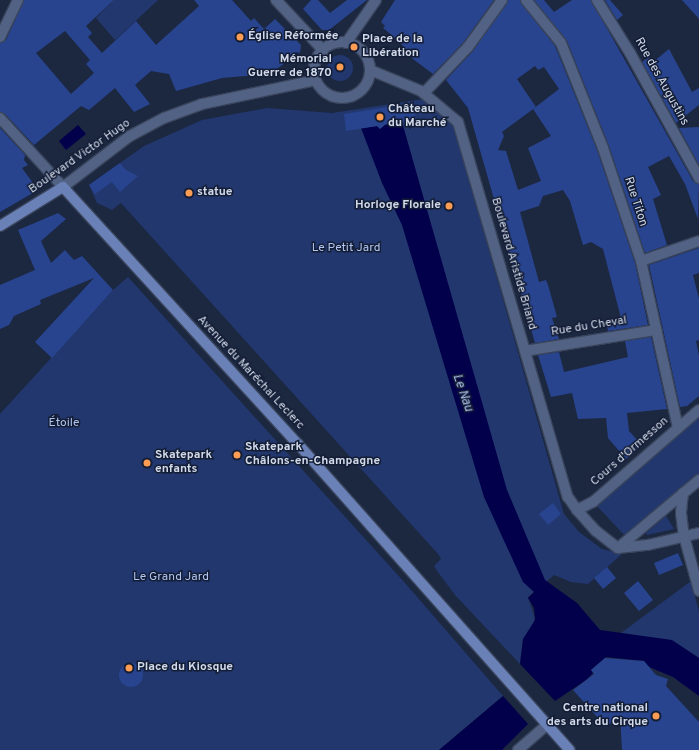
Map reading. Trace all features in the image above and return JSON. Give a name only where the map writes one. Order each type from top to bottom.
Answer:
[{"type":"main road","name":"Boulevard Victor Hugo","points":[[0,226],[63,187]]},
{"type":"main road","name":"Avenue du Maréchal Leclerc","points":[[63,187],[298,444],[547,725]]},
{"type":"main road","points":[[547,725],[570,750]]},
{"type":"street","points":[[276,0],[323,50]]},
{"type":"street","points":[[346,42],[376,0]]},
{"type":"street","points":[[424,94],[468,47],[502,0]]},
{"type":"street","name":"Rue Titon","points":[[526,0],[561,43],[604,148],[641,261],[678,428]]},
{"type":"street","name":"Rue des Augustins","points":[[597,0],[634,60],[699,178]]},
{"type":"street","points":[[0,37],[13,3]]},
{"type":"street","points":[[346,42],[360,49],[366,55],[370,70],[365,86],[352,96],[331,95],[320,88],[316,80],[315,64],[323,50],[338,43],[346,42]]},
{"type":"street","name":"Boulevard Aristide Briand","points":[[370,70],[424,94],[458,122],[568,497],[577,510],[596,531],[618,548]]},
{"type":"street","name":"Boulevard Victor Hugo","points":[[63,187],[130,136],[164,118],[202,104],[316,80]]},
{"type":"street","points":[[0,118],[63,187]]},
{"type":"street","points":[[641,261],[699,241]]},
{"type":"street","name":"Rue du Cheval","points":[[525,351],[656,330]]},
{"type":"street","name":"Cours d'Ormesson","points":[[577,510],[593,502],[699,410]]},
{"type":"street","points":[[618,548],[699,480]]},
{"type":"street","points":[[683,493],[681,513],[684,536]]},
{"type":"street","points":[[666,507],[676,518],[697,569],[699,591]]},
{"type":"street","points":[[618,548],[648,545],[699,532]]},
{"type":"street","points":[[518,750],[547,725]]},
{"type":"green space","points":[[114,0],[158,0],[115,40],[96,18]]},
{"type":"green space","points":[[340,55],[349,59],[353,68],[349,77],[340,81],[331,77],[327,68],[331,59]]},
{"type":"green space","name":"Le Petit Jard","points":[[424,99],[453,124],[564,514],[579,532],[602,549],[622,554],[588,584],[571,582],[554,575],[528,597],[535,618],[531,630],[523,639],[520,664],[455,595],[437,571],[434,566],[441,559],[438,554],[121,203],[112,210],[97,203],[89,185],[144,146],[202,120],[267,108],[332,113]]},
{"type":"green space","name":"Le Grand Jard","points":[[128,277],[405,583],[503,696],[439,750],[0,750],[0,414],[113,290]]},
{"type":"green space","points":[[699,413],[699,480],[628,539],[596,505]]},
{"type":"green space","points":[[666,516],[674,529],[647,535],[646,533]]},
{"type":"green space","points":[[691,581],[699,612],[699,658],[672,641],[621,633]]},
{"type":"water","name":"Le Nau","points":[[402,122],[507,490],[545,580],[577,603],[600,630],[672,640],[699,658],[699,696],[673,677],[649,667],[644,661],[606,657],[591,670],[593,673],[586,680],[555,701],[520,664],[523,639],[535,620],[534,608],[528,598],[534,592],[523,582],[484,497],[402,225],[382,183],[361,128],[377,126],[381,128],[384,125]]},
{"type":"water","points":[[78,125],[86,134],[66,150],[59,141]]},
{"type":"water","points":[[503,696],[528,724],[502,750],[439,750]]},
{"type":"building","points":[[24,0],[114,0],[86,26],[92,33],[88,37],[102,53],[136,21],[156,45],[199,6],[194,0],[232,0],[251,21],[254,18],[264,29],[275,19],[301,45],[300,53],[269,74],[222,78],[176,91],[169,74],[151,71],[135,85],[150,104],[134,112],[115,88],[89,110],[81,106],[34,145],[5,114],[0,112],[0,43],[6,40]],"holes":[[[65,31],[90,60],[86,64],[94,73],[71,94],[36,53]]]},
{"type":"building","points":[[311,0],[318,0],[330,13],[347,0],[367,0],[329,30],[322,30],[303,9]]},
{"type":"building","points":[[395,0],[494,0],[463,43],[433,74],[413,59],[399,41],[383,28],[385,26],[381,22]]},
{"type":"building","points":[[508,0],[520,0],[555,46],[597,150],[635,263],[648,325],[608,331],[606,321],[621,318],[603,249],[591,242],[583,245],[570,201],[563,190],[543,196],[539,206],[520,212],[539,282],[546,280],[557,317],[552,318],[559,339],[535,343],[468,108],[446,80],[473,51]],"holes":[[[535,66],[538,70],[544,67],[559,89],[536,107],[517,79]],[[533,109],[551,136],[528,148],[541,181],[518,190],[506,151],[498,150],[504,136],[502,132]]]},
{"type":"building","points":[[534,0],[544,0],[554,12],[572,0],[591,0],[693,181],[699,184],[698,219],[685,184],[669,156],[648,167],[661,195],[653,199],[667,245],[645,253],[609,146],[567,41]]},
{"type":"building","points":[[605,0],[610,0],[623,15],[617,20]]},
{"type":"building","points":[[682,0],[699,0],[699,19]]},
{"type":"building","points":[[669,49],[692,92],[699,88],[699,105],[676,123],[642,62],[649,57],[652,63]]},
{"type":"building","name":"Château du Marché","points":[[413,103],[416,120],[386,124],[380,129],[377,126],[346,131],[344,114]]},
{"type":"building","points":[[699,127],[699,165],[679,128]]},
{"type":"building","points":[[0,128],[25,155],[24,160],[28,165],[22,168],[38,190],[0,212]]},
{"type":"building","points":[[120,163],[126,170],[138,176],[120,192],[112,182],[95,194],[89,185]]},
{"type":"building","points":[[58,213],[66,219],[41,241],[51,263],[65,250],[74,260],[82,256],[113,290],[52,358],[35,342],[94,278],[40,300],[41,304],[14,316],[9,325],[0,329],[0,285],[35,270],[18,230]]},
{"type":"building","points":[[699,248],[699,273],[693,275],[699,299],[699,340],[696,341],[699,356],[699,396],[687,406],[680,407],[649,265]]},
{"type":"building","points":[[651,337],[667,409],[627,413],[629,431],[642,445],[626,459],[608,438],[606,418],[578,419],[572,393],[551,397],[538,355],[559,352],[564,372],[628,357],[625,341]]},
{"type":"building","points":[[553,503],[561,514],[548,525],[539,514]]},
{"type":"building","points":[[678,553],[683,565],[659,575],[654,563]]},
{"type":"building","points":[[607,567],[616,578],[603,589],[594,578]]},
{"type":"building","points":[[638,581],[653,600],[639,611],[624,593]]},
{"type":"building","points":[[605,658],[644,661],[656,675],[668,679],[666,686],[699,722],[699,750],[622,750],[620,715],[606,727],[573,690],[594,674],[591,670]]},
{"type":"building","points":[[131,663],[136,664],[142,670],[142,680],[136,686],[131,687],[126,686],[120,680],[119,675],[120,670],[126,664]]},
{"type":"place","name":"Église Réformée","points":[[240,37]]},
{"type":"place","name":"Place de la Libération","points":[[354,47]]},
{"type":"place","name":"Mémorial Guerre de 1870","points":[[340,67]]},
{"type":"place","name":"Château du Marché","points":[[380,117]]},
{"type":"place","name":"statue","points":[[189,193]]},
{"type":"place","name":"Horloge Florale","points":[[449,206]]},
{"type":"place","name":"Skatepark Châlons-en-Champagne","points":[[237,455]]},
{"type":"place","name":"Skatepark enfants","points":[[147,463]]},
{"type":"place","name":"Place du Kiosque","points":[[129,668]]},
{"type":"place","name":"Centre national des arts du Cirque","points":[[656,716]]},
{"type":"park label","name":"Étoile","points":[[64,424]]}]
